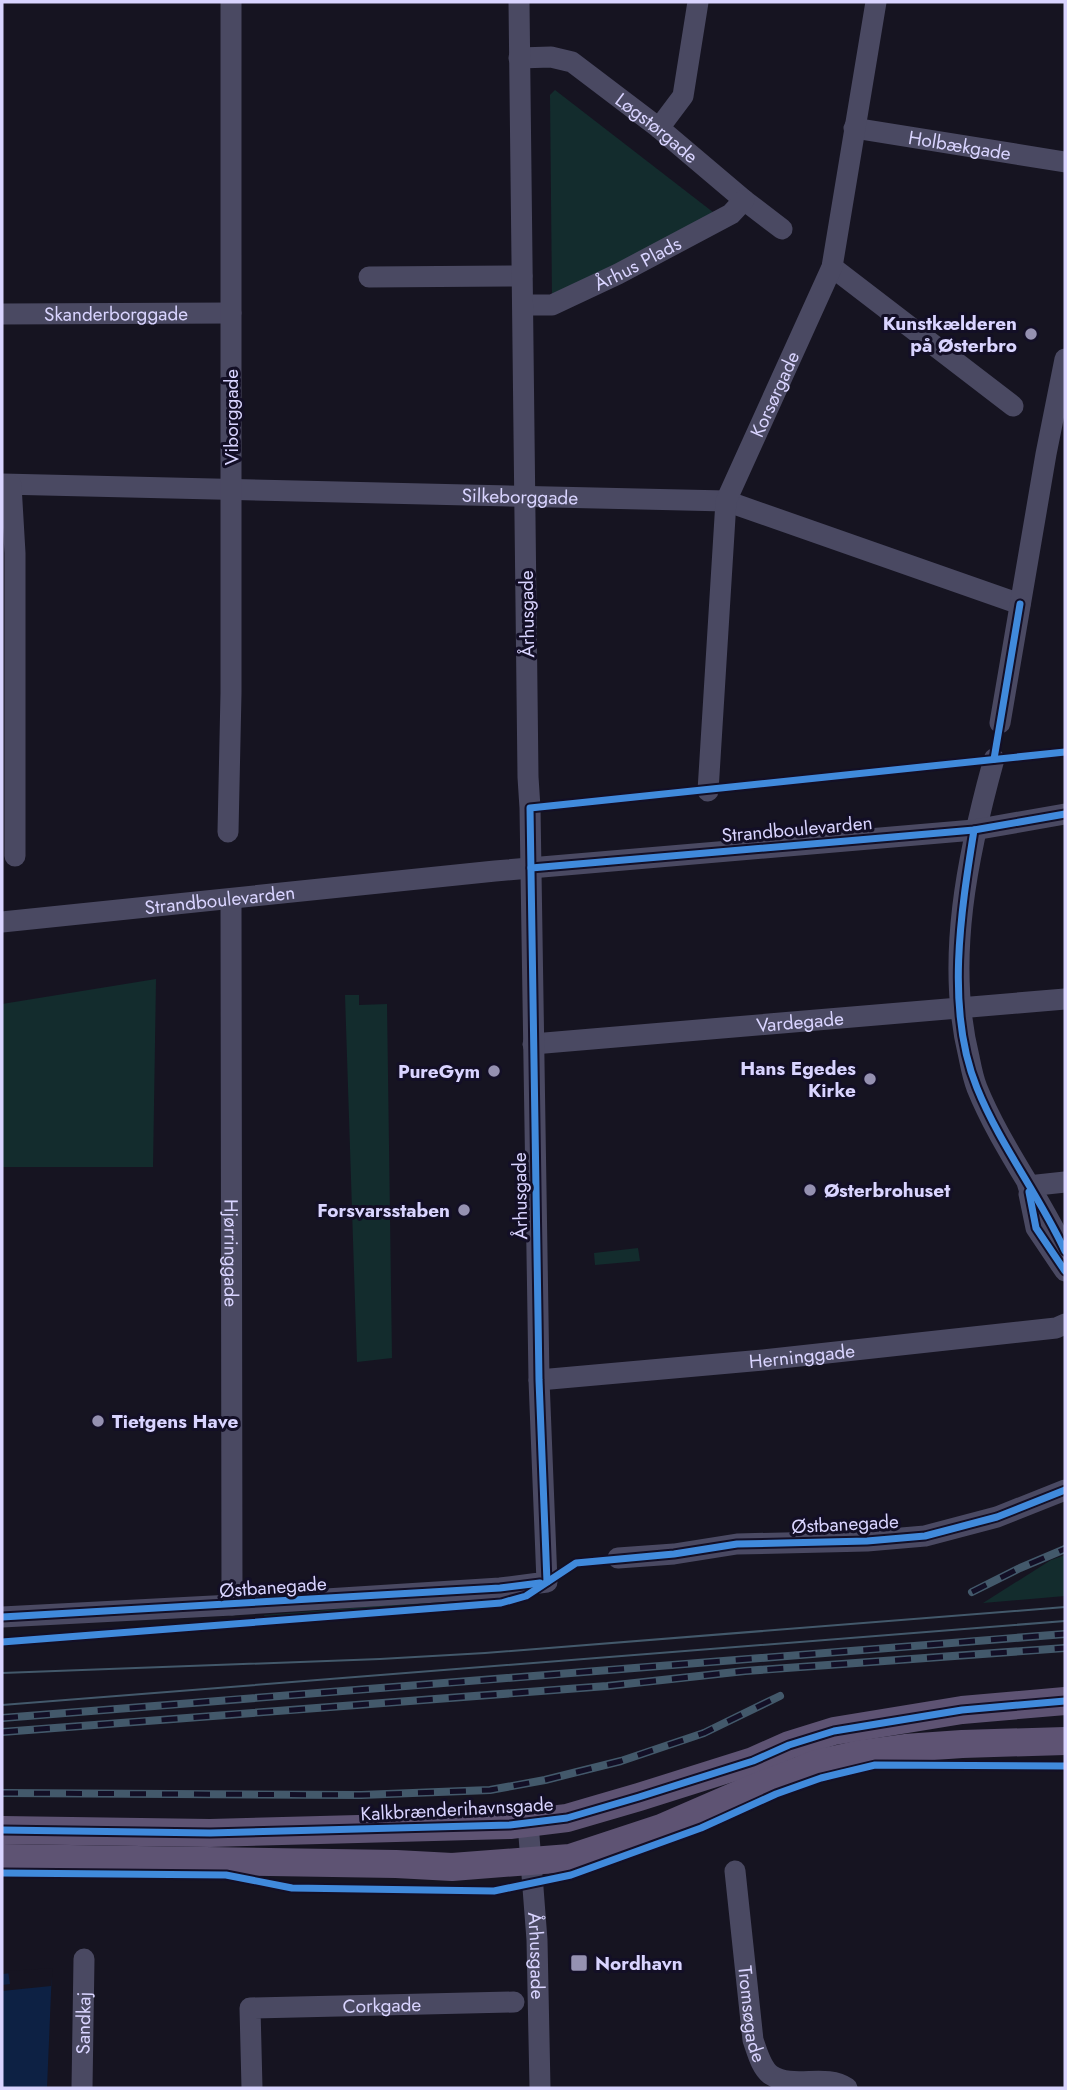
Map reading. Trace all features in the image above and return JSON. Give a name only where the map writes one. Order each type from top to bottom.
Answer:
[{"type":"main road","name":"Kalkbrænderihavnsgade","points":[[2,1830],[237,1833],[528,1823],[567,1818],[639,1797],[753,1761],[789,1745],[834,1731],[962,1710],[1065,1701]]},
{"type":"main road","points":[[2,1858],[452,1867],[570,1858],[661,1828],[805,1768],[850,1756],[962,1744],[1065,1741]]},
{"type":"street","name":"Viborggade","points":[[228,832],[232,489],[231,2]]},
{"type":"street","name":"Århusgade","points":[[519,2],[528,776],[539,1380],[547,1582]]},
{"type":"street","points":[[659,128],[683,96],[698,2]]},
{"type":"street","name":"Korsørgade","points":[[708,791],[726,501],[832,267],[876,2]]},
{"type":"street","name":"Løgstørgade","points":[[519,58],[551,57],[572,62],[659,128],[782,229]]},
{"type":"street","name":"Holbækgade","points":[[854,128],[1065,162]]},
{"type":"street","name":"Århus Plads","points":[[523,305],[552,305],[607,279],[731,214],[744,200]]},
{"type":"street","points":[[832,267],[1013,406]]},
{"type":"street","points":[[369,277],[522,276]]},
{"type":"street","name":"Skanderborggade","points":[[2,314],[230,313]]},
{"type":"street","points":[[1000,723],[1020,604],[1056,456],[1065,359]]},
{"type":"street","points":[[6,485],[15,553],[15,856]]},
{"type":"street","name":"Silkeborggade","points":[[6,485],[726,501],[1020,604]]},
{"type":"street","points":[[993,759],[974,830],[958,959],[959,1008],[976,1086],[1028,1185],[1051,1220],[1065,1251]]},
{"type":"street","name":"Strandboulevarden","points":[[2,922],[531,868],[974,830],[1065,814]]},
{"type":"street","name":"Hjørringgade","points":[[231,899],[232,1605]]},
{"type":"street","name":"Vardegade","points":[[533,1044],[1065,999]]},
{"type":"street","points":[[1028,1185],[1065,1182]]},
{"type":"street","points":[[1028,1185],[1035,1228],[1065,1271]]},
{"type":"street","name":"Herninggade","points":[[539,1380],[763,1360],[1056,1328],[1065,1324]]},
{"type":"street","name":"Østbanegade","points":[[618,1558],[674,1554],[737,1544],[867,1541],[925,1536],[997,1517],[1065,1490]]},
{"type":"street","name":"Østbanegade","points":[[2,1617],[500,1588],[547,1582]]},
{"type":"street","name":"Århusgade","points":[[528,1823],[537,1940],[540,2088]]},
{"type":"street","name":"Tromsøgade","points":[[736,1871],[753,2040],[761,2060],[770,2074],[783,2079],[832,2082],[847,2088]]},
{"type":"street","name":"Sandkaj","points":[[82,2088],[84,1959]]},
{"type":"street","name":"Corkgade","points":[[252,2088],[250,2008],[514,2002]]},
{"type":"green space","points":[[555,90],[718,216],[552,298],[550,95]]},
{"type":"green space","points":[[156,979],[153,1167],[2,1167],[2,1004]]},
{"type":"green space","points":[[345,995],[359,995],[359,1005],[387,1004],[392,1358],[357,1362]]},
{"type":"green space","points":[[638,1248],[640,1261],[595,1265],[594,1253]]},
{"type":"green space","points":[[1065,1555],[1065,1596],[983,1603],[1051,1560]]},
{"type":"green space","points":[[441,1601],[442,1604],[265,1619],[264,1615]]},
{"type":"water","points":[[52,1969],[47,2088],[2,2088],[2,1974]]},
{"type":"pier","points":[[53,1968],[51,1986],[2,1991],[2,1985],[10,1984],[8,1971]]},
{"type":"tram line","points":[[2,1673],[485,1653],[1065,1607]]},
{"type":"tram line","points":[[2,1705],[1065,1621]]},
{"type":"railway","points":[[972,1592],[1065,1549]]},
{"type":"railway","points":[[2,1718],[1065,1634]]},
{"type":"railway","points":[[2,1732],[607,1686],[745,1671],[1065,1648]]},
{"type":"railway","points":[[2,1793],[361,1795],[490,1790],[545,1780],[621,1761],[704,1733],[780,1696]]},
{"type":"cycle path","points":[[994,759],[1020,604]]},
{"type":"cycle path","points":[[547,1582],[539,1380],[530,808],[1065,752]]},
{"type":"cycle path","points":[[531,868],[974,830],[1065,814]]},
{"type":"cycle path","points":[[974,830],[964,894],[959,960],[961,1026],[967,1058],[986,1109],[1065,1251]]},
{"type":"cycle path","points":[[1029,1192],[1036,1228],[1065,1271]]},
{"type":"cycle path","points":[[2,1642],[501,1603],[526,1596],[576,1563],[674,1554],[737,1544],[867,1541],[925,1536],[997,1517],[1065,1490]]},
{"type":"cycle path","points":[[2,1617],[500,1588],[540,1583]]},
{"type":"cycle path","points":[[2,1830],[210,1833],[510,1825],[567,1818],[753,1761],[789,1745],[834,1731],[962,1710],[1065,1701]]},
{"type":"cycle path","points":[[2,1873],[226,1875],[292,1888],[494,1891],[571,1875],[701,1828],[776,1794],[821,1778],[875,1765],[1065,1766]]},
{"type":"place","name":"Kunstkælderen på Østerbro","points":[[1031,334]]},
{"type":"place","name":"PureGym","points":[[494,1071]]},
{"type":"place","name":"Hans Egedes Kirke","points":[[870,1079]]},
{"type":"place","name":"Østerbrohuset","points":[[810,1190]]},
{"type":"place","name":"Forsvarsstaben","points":[[464,1210]]},
{"type":"place","name":"Tietgens Have","points":[[98,1421]]},
{"type":"place","name":"Nordhavn","points":[[579,1963]]}]
